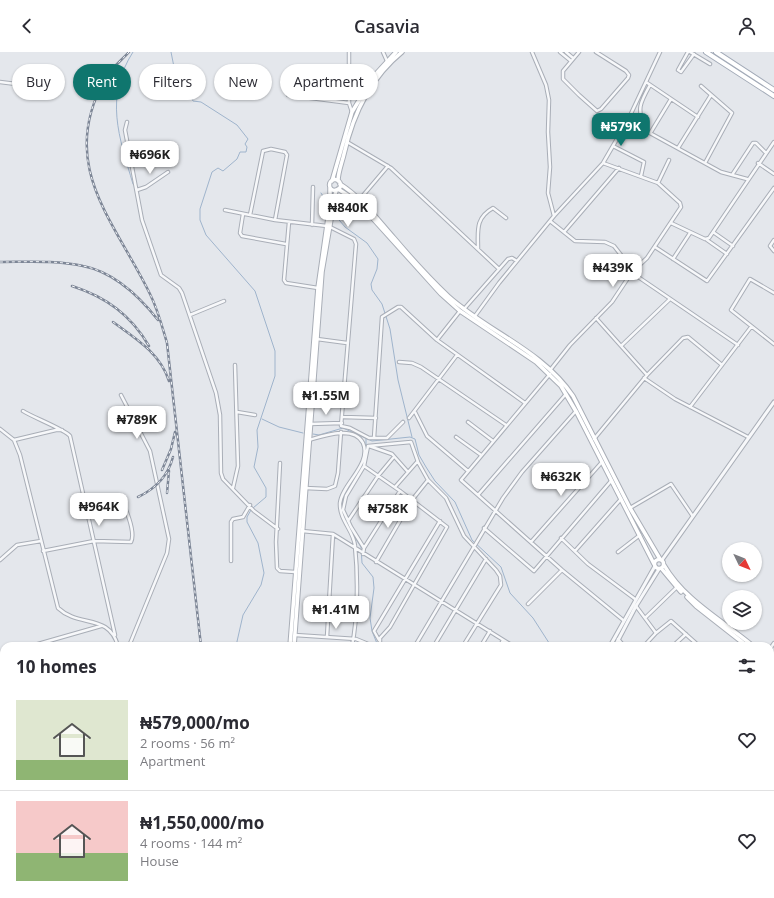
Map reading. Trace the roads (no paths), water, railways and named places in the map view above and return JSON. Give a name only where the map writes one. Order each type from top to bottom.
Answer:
[{"type":"main road","points":[[331,210],[330,183],[332,181],[352,112],[367,84],[396,52]]},
{"type":"main road","points":[[291,642],[293,635],[318,288],[331,210],[339,183],[346,142],[354,116],[369,90],[389,64],[402,52]]},
{"type":"main road","points":[[706,52],[774,96]]},
{"type":"main road","points":[[716,52],[774,90]]},
{"type":"main road","points":[[760,87],[762,82]]},
{"type":"main road","points":[[332,181],[339,183],[360,199],[425,273],[464,309],[524,349],[551,372],[576,411],[641,535],[654,565]]},
{"type":"main road","points":[[330,188],[337,190],[357,202],[423,276],[460,311],[562,380],[573,396],[630,508],[661,560],[661,567],[677,587],[696,606],[742,642]]},
{"type":"main road","points":[[294,642],[295,572],[305,488],[311,390],[317,339],[322,272],[328,226]]},
{"type":"main road","points":[[654,565],[657,560],[661,560]]},
{"type":"main road","points":[[654,565],[661,567],[689,596],[748,642]]},
{"type":"street","points":[[349,52],[349,103],[352,112]]},
{"type":"street","points":[[383,52],[387,61]]},
{"type":"street","points":[[532,52],[546,85],[549,100],[548,132],[550,167],[548,193],[554,216]]},
{"type":"street","points":[[560,52],[571,61]]},
{"type":"street","points":[[566,52],[573,58]]},
{"type":"street","points":[[579,52],[564,71],[563,79],[578,95],[598,111],[602,109],[624,84],[629,75],[626,71],[596,52]]},
{"type":"street","points":[[475,316],[495,287],[554,216],[603,163],[628,120],[660,52]]},
{"type":"street","points":[[694,54],[681,72],[678,70],[689,52],[694,54],[710,64]]},
{"type":"street","points":[[0,82],[12,84]]},
{"type":"street","points":[[646,82],[698,117]]},
{"type":"street","points":[[644,129],[640,117],[639,106],[650,85]]},
{"type":"street","points":[[701,86],[732,113],[705,163]]},
{"type":"street","points":[[678,148],[711,95]]},
{"type":"street","points":[[651,132],[671,99]]},
{"type":"street","points":[[326,100],[349,103]]},
{"type":"street","points":[[628,120],[721,172],[747,179]]},
{"type":"street","points":[[127,122],[125,130],[142,220],[161,275],[178,288],[190,315],[216,393],[220,415],[221,473],[223,479],[251,506],[254,511],[278,529]]},
{"type":"street","points":[[346,142],[388,166],[499,269]]},
{"type":"street","points":[[707,240],[747,179],[774,142]]},
{"type":"street","points":[[732,175],[752,143],[756,143],[766,153]]},
{"type":"street","points":[[614,146],[644,162],[641,176]]},
{"type":"street","points":[[250,215],[263,151],[273,150],[285,152],[287,156],[275,220]]},
{"type":"street","points":[[658,183],[669,160]]},
{"type":"street","points":[[603,163],[658,183],[681,205],[671,223],[647,258],[632,272],[612,302],[596,318],[506,425],[462,478],[462,481],[562,570],[623,620]]},
{"type":"street","points":[[758,163],[774,174]]},
{"type":"street","points":[[360,199],[388,166]]},
{"type":"street","points":[[564,232],[618,168]]},
{"type":"street","points":[[137,190],[146,187],[168,172]]},
{"type":"street","points":[[312,225],[313,187]]},
{"type":"street","points":[[655,247],[707,281],[774,188]]},
{"type":"street","points":[[478,250],[478,226],[481,219],[493,208],[506,218]]},
{"type":"street","points":[[226,210],[275,220],[328,226],[355,241],[343,393],[343,417],[341,426],[350,428],[366,437],[374,438],[388,437],[404,422]]},
{"type":"street","points":[[244,214],[240,233],[242,236],[286,244]]},
{"type":"street","points":[[550,221],[578,242],[610,244],[619,251],[625,268],[738,345]]},
{"type":"street","points":[[289,222],[284,282],[318,288]]},
{"type":"street","points":[[671,223],[707,240],[727,254]]},
{"type":"street","points":[[713,232],[733,246]]},
{"type":"street","points":[[672,259],[690,233]]},
{"type":"street","points":[[774,240],[770,246],[774,251]]},
{"type":"street","points":[[464,309],[510,258],[517,261]]},
{"type":"street","points":[[774,293],[752,279],[747,281],[731,310],[774,344]]},
{"type":"street","points":[[621,346],[670,300]]},
{"type":"street","points":[[190,315],[224,301]]},
{"type":"street","points":[[374,438],[382,316],[388,315],[398,307],[401,307],[456,355],[525,403]]},
{"type":"street","points":[[437,340],[460,311]]},
{"type":"street","points":[[596,318],[647,375]]},
{"type":"street","points":[[690,407],[751,327]]},
{"type":"street","points":[[594,439],[644,378],[686,336],[722,365]]},
{"type":"street","points":[[317,339],[347,343]]},
{"type":"street","points":[[409,418],[415,412],[456,355]]},
{"type":"street","points":[[399,362],[416,364],[506,425]]},
{"type":"street","points":[[233,488],[238,466],[235,365]]},
{"type":"street","points":[[644,378],[670,396],[748,438]]},
{"type":"street","points":[[311,390],[343,393]]},
{"type":"street","points":[[478,495],[566,394]]},
{"type":"street","points":[[121,395],[150,451],[169,539],[167,553],[131,642]]},
{"type":"street","points":[[661,560],[774,402]]},
{"type":"street","points":[[23,411],[43,422],[65,430],[70,436],[117,642]]},
{"type":"street","points":[[417,642],[495,510],[522,472],[576,411]]},
{"type":"street","points":[[237,412],[255,415]]},
{"type":"street","points":[[415,412],[427,436],[468,471]]},
{"type":"street","points":[[343,417],[376,418]]},
{"type":"street","points":[[468,422],[493,441]]},
{"type":"street","points":[[310,424],[342,423]]},
{"type":"street","points":[[0,429],[14,440],[20,455],[58,608],[68,615],[109,628],[115,635]]},
{"type":"street","points":[[14,440],[56,430],[65,430]]},
{"type":"street","points":[[305,488],[327,489],[334,486],[338,473],[341,432]]},
{"type":"street","points":[[309,440],[341,432],[354,436],[363,444],[361,464],[344,492],[340,505],[342,518],[355,543],[356,549],[356,594],[353,642]]},
{"type":"street","points":[[456,436],[481,455]]},
{"type":"street","points":[[368,446],[409,441],[413,444],[418,462],[428,480],[446,498],[464,536],[500,576],[501,585],[465,642]]},
{"type":"street","points":[[368,446],[392,454],[393,458],[408,472]]},
{"type":"street","points":[[364,548],[348,522],[343,510],[346,496],[364,466],[368,446]]},
{"type":"street","points":[[348,522],[378,476],[393,458]]},
{"type":"street","points":[[395,487],[418,462]]},
{"type":"street","points":[[531,542],[602,462]]},
{"type":"street","points":[[280,463],[278,529],[276,542],[277,568],[280,571],[295,572]]},
{"type":"street","points":[[364,466],[447,526],[390,627],[379,641],[374,631],[404,578],[440,521]]},
{"type":"street","points":[[376,562],[412,500],[428,480]]},
{"type":"street","points":[[484,528],[532,570],[536,570],[546,556],[611,480]]},
{"type":"street","points":[[630,508],[671,484],[692,515]]},
{"type":"street","points":[[362,553],[400,491]]},
{"type":"street","points":[[43,551],[94,541],[133,540],[125,506],[119,497]]},
{"type":"street","points":[[575,551],[621,499]]},
{"type":"street","points":[[231,561],[231,522],[242,518],[251,506]]},
{"type":"street","points":[[300,531],[333,534],[507,642]]},
{"type":"street","points":[[327,637],[333,534]]},
{"type":"street","points":[[618,552],[641,535]]},
{"type":"street","points":[[561,538],[634,599]]},
{"type":"street","points":[[0,560],[17,545],[41,541]]},
{"type":"street","points":[[436,642],[486,559]]},
{"type":"street","points":[[612,642],[634,599],[654,565]]},
{"type":"street","points":[[617,642],[636,606],[661,567]]},
{"type":"street","points":[[528,604],[562,570]]},
{"type":"street","points":[[645,618],[677,587]]},
{"type":"street","points":[[636,606],[656,633]]},
{"type":"street","points":[[648,642],[671,621],[695,642]]},
{"type":"street","points":[[46,642],[90,630],[102,625]]},
{"type":"street","points":[[483,642],[490,631]]},
{"type":"street","points":[[677,642],[686,634]]},
{"type":"street","points":[[293,635],[353,639],[362,642]]},
{"type":"waterway","points":[[133,52],[124,69],[119,85],[117,101],[119,133],[133,184]]},
{"type":"waterway","points":[[171,52],[174,67],[193,101],[201,102],[237,125],[248,139],[245,144],[247,147],[246,152],[240,152],[237,159],[223,171],[218,168],[212,172],[200,209],[200,220],[206,235],[255,291],[275,351],[275,376],[257,430],[258,447],[254,467],[266,488],[266,497],[253,508]]},
{"type":"waterway","points":[[321,193],[328,204]]},
{"type":"waterway","points":[[334,214],[345,227],[367,243],[378,259],[377,269],[371,284],[372,290],[382,304],[390,329],[398,380],[412,437]]},
{"type":"waterway","points":[[262,419],[279,427],[303,433]]},
{"type":"waterway","points":[[313,434],[319,435],[343,428],[372,441],[410,437],[415,439],[419,455],[435,481],[455,502],[472,540],[501,567],[510,593],[533,618],[548,642]]},
{"type":"waterway","points":[[366,439],[366,448]]},
{"type":"waterway","points":[[342,508],[345,495],[352,483]]},
{"type":"waterway","points":[[237,642],[243,615],[261,585],[264,573],[258,543],[247,522],[247,517],[251,510]]},
{"type":"waterway","points":[[343,513],[347,523]]},
{"type":"waterway","points":[[352,533],[361,547],[362,563],[373,577],[374,588],[370,618],[372,631],[376,642]]},
{"type":"railway","points":[[129,52],[107,75],[92,110],[87,138],[89,165],[96,191],[107,216],[153,300],[167,343],[201,642]]},
{"type":"railway","points":[[0,262],[62,263],[94,269],[115,279],[125,286],[143,302],[158,320]]},
{"type":"railway","points":[[72,286],[84,290],[116,308],[134,325],[149,346]]},
{"type":"railway","points":[[113,322],[138,340],[153,354],[160,362],[169,381]]},
{"type":"railway","points":[[162,470],[171,449],[175,432]]},
{"type":"railway","points":[[138,497],[150,490],[160,481],[168,470],[173,457]]},
{"type":"railway","points":[[167,493],[169,471]]}]
